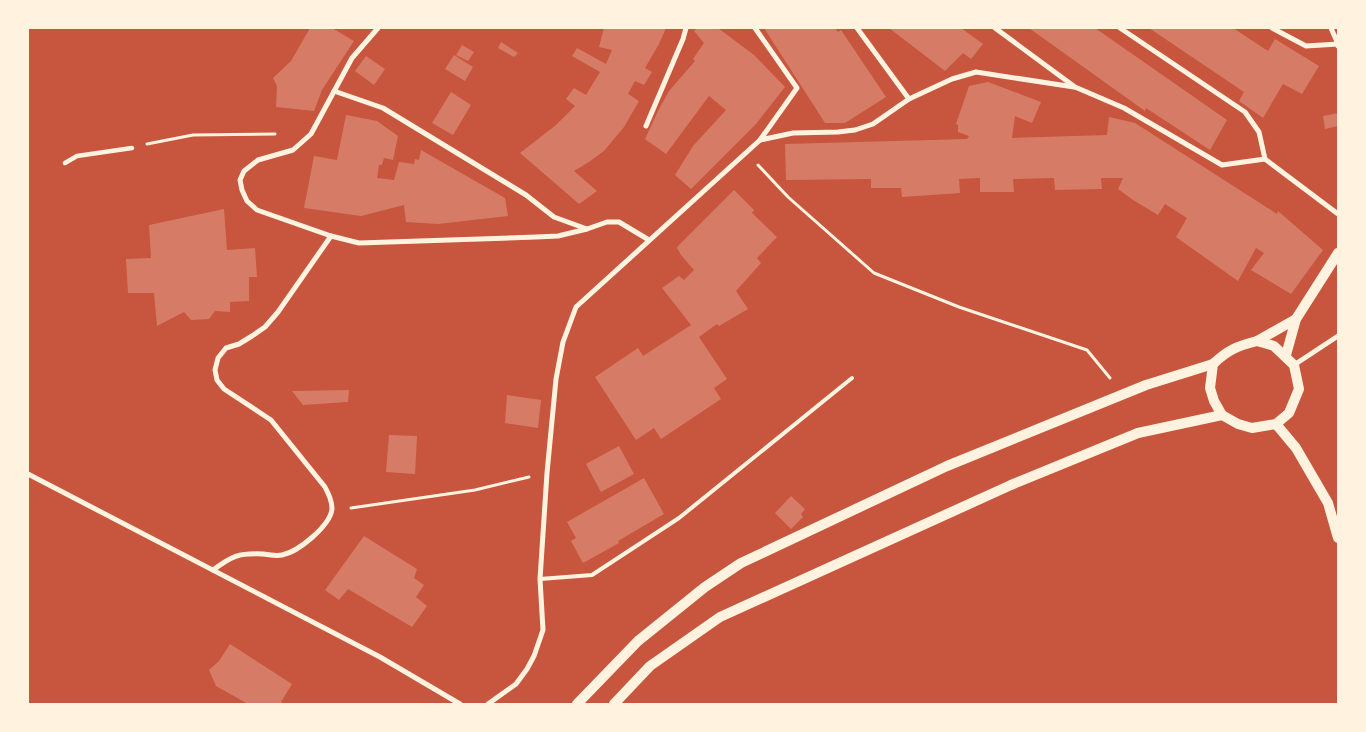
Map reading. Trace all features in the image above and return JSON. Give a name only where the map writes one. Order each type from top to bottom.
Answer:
[{"type":"main road","points":[[1286,355],[1296,320],[1338,253]]},
{"type":"main road","points":[[577,704],[638,641],[705,587],[742,563],[947,466],[1146,385],[1213,364],[1228,351],[1240,345],[1257,341],[1296,320]]},
{"type":"main road","points":[[1213,364],[1210,388],[1214,401],[1222,415],[1238,424],[1252,428],[1276,424],[1289,413],[1299,389],[1294,364],[1274,346],[1257,341]]},
{"type":"main road","points":[[614,704],[650,666],[720,617],[1058,465],[1138,433],[1222,415]]},
{"type":"main road","points":[[1276,424],[1296,448],[1328,503],[1338,538]]},
{"type":"street","points":[[378,28],[352,58],[312,134],[293,150],[258,160],[244,171],[240,180],[242,190],[247,201],[257,210],[331,236],[359,243],[558,236],[607,222],[619,222],[649,240]]},
{"type":"street","points":[[646,126],[686,28]]},
{"type":"street","points":[[488,704],[516,684],[534,656],[543,630],[540,578],[556,379],[563,342],[576,307],[760,140],[797,88],[755,28]]},
{"type":"street","points":[[857,28],[909,99]]},
{"type":"street","points":[[995,28],[1075,87],[1124,108],[1222,165],[1265,159]]},
{"type":"street","points":[[1120,28],[1245,112],[1259,132],[1265,159],[1338,214]]},
{"type":"street","points":[[1272,28],[1306,46],[1338,45],[1330,28]]},
{"type":"street","points":[[760,140],[793,133],[855,130],[873,124],[909,99],[952,79],[976,72],[1075,87]]},
{"type":"street","points":[[334,91],[383,108],[526,195],[554,217],[587,229]]},
{"type":"street","points":[[65,163],[77,156],[132,148]]},
{"type":"street","points":[[213,570],[230,558],[242,555],[282,555],[303,545],[327,523],[332,511],[331,499],[325,487],[271,420],[224,389],[217,380],[215,370],[218,358],[226,348],[239,344],[265,327],[278,312],[331,236]]},
{"type":"street","points":[[1294,364],[1338,336]]},
{"type":"street","points":[[28,474],[380,657],[460,704]]},
{"type":"lane","points":[[540,578],[592,575],[680,518],[852,378]]},
{"type":"path","points":[[142,145],[192,135],[312,134]]},
{"type":"path","points":[[746,153],[788,197],[874,273],[959,307],[1087,350],[1108,373],[1121,395]]},
{"type":"path","points":[[332,511],[475,490],[547,473]]},
{"type":"building","points":[[310,28],[332,28],[354,41],[322,90],[314,111],[276,107],[277,86],[273,78],[291,61]]},
{"type":"building","points":[[604,28],[666,28],[645,68],[652,72],[644,85],[635,81],[628,94],[639,101],[624,127],[604,151],[574,171],[597,191],[579,204],[520,153],[556,125],[575,106],[566,99],[574,88],[586,95],[600,72],[572,56],[577,48],[606,64],[612,50],[599,47]]},
{"type":"building","points":[[697,28],[718,28],[754,55],[785,87],[756,124],[691,189],[675,175],[693,146],[726,110],[709,96],[666,154],[645,139],[669,91],[695,61],[693,59],[704,43],[694,31]]},
{"type":"building","points":[[764,28],[835,28],[838,32],[841,30],[886,97],[845,123],[825,123]]},
{"type":"building","points":[[889,28],[961,28],[983,44],[971,59],[963,53],[945,71]]},
{"type":"building","points":[[1029,28],[1095,28],[1227,120],[1210,150],[1146,108],[1145,111]]},
{"type":"building","points":[[1149,28],[1233,28],[1268,51],[1275,39],[1319,66],[1302,94],[1283,84],[1263,118],[1239,101],[1244,92]]},
{"type":"building","points":[[501,42],[518,53],[514,57],[498,48]]},
{"type":"building","points":[[462,45],[474,52],[468,61],[456,55]]},
{"type":"building","points":[[454,55],[473,67],[465,81],[445,69]]},
{"type":"building","points":[[366,56],[385,69],[374,85],[355,71]]},
{"type":"building","points":[[988,82],[1041,102],[1032,123],[1015,116],[1012,138],[1107,135],[1109,117],[1135,123],[1277,214],[1278,211],[1323,250],[1291,294],[1251,270],[1264,253],[1256,248],[1238,281],[1176,237],[1187,218],[1165,204],[1158,215],[1133,200],[1118,189],[1123,178],[1101,178],[1102,189],[1055,190],[1054,178],[1013,179],[1014,192],[980,192],[980,178],[959,179],[960,193],[902,197],[901,188],[871,188],[871,179],[786,180],[785,144],[967,139],[969,136],[958,132],[958,125],[956,124],[969,86]]},
{"type":"building","points":[[451,92],[471,105],[453,135],[432,123]]},
{"type":"building","points":[[1338,113],[1338,126],[1325,129],[1323,116]]},
{"type":"building","points":[[346,115],[377,121],[398,136],[393,160],[384,158],[382,165],[379,165],[377,178],[394,180],[399,162],[414,164],[415,159],[419,160],[421,150],[505,198],[508,216],[438,224],[406,222],[404,205],[361,216],[304,208],[314,156],[337,160]]},
{"type":"building","points":[[734,190],[754,210],[752,213],[777,237],[757,258],[761,263],[736,291],[748,309],[719,326],[717,324],[699,337],[727,379],[714,388],[721,399],[661,439],[654,428],[636,440],[595,377],[638,348],[643,356],[691,325],[662,288],[679,276],[684,280],[694,270],[681,255],[677,248],[678,246]]},
{"type":"building","points":[[224,209],[227,250],[255,248],[257,277],[249,277],[249,301],[230,302],[230,312],[215,311],[209,319],[191,320],[184,312],[157,326],[154,293],[128,293],[126,259],[151,258],[149,225]]},
{"type":"building","points":[[349,390],[348,402],[303,405],[292,391]]},
{"type":"building","points":[[507,395],[541,400],[538,428],[505,423]]},
{"type":"building","points":[[389,435],[417,436],[415,474],[386,472]]},
{"type":"building","points":[[619,446],[634,474],[601,492],[586,464]]},
{"type":"building","points":[[644,478],[664,514],[618,541],[619,543],[583,563],[571,541],[576,538],[567,522]]},
{"type":"building","points":[[791,496],[805,509],[801,514],[803,517],[791,529],[775,513]]},
{"type":"building","points":[[364,536],[417,569],[414,578],[424,585],[416,597],[427,606],[412,627],[348,589],[339,600],[325,590]]},
{"type":"building","points":[[230,644],[292,684],[281,702],[284,704],[248,704],[216,686],[209,670],[219,661]]}]
